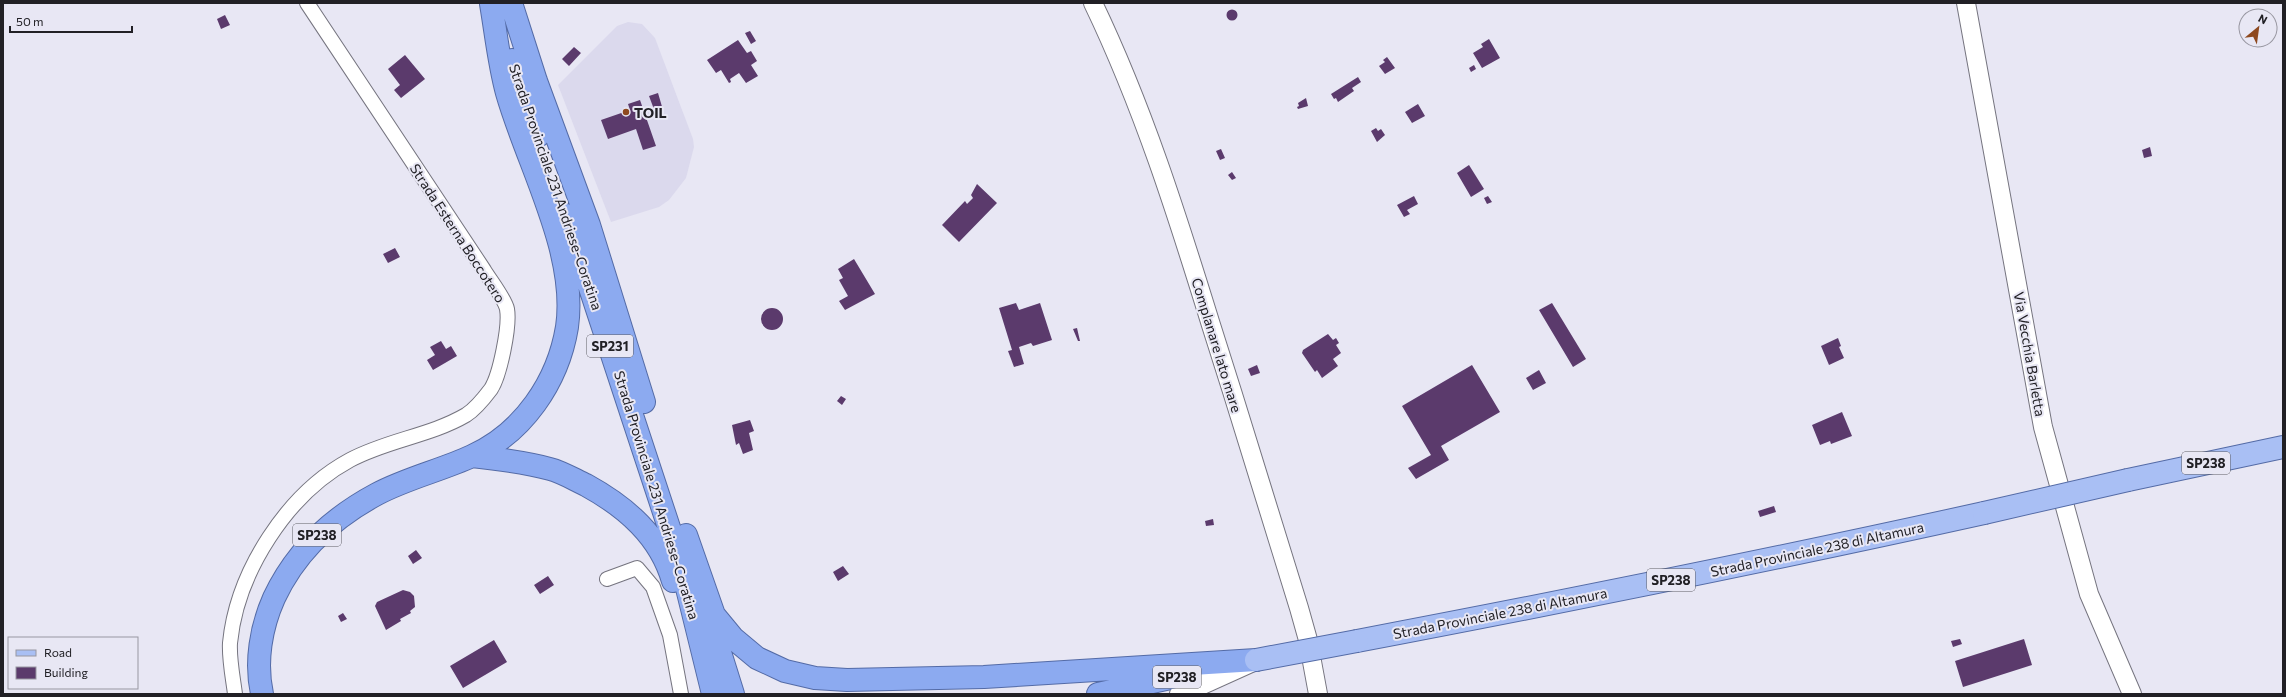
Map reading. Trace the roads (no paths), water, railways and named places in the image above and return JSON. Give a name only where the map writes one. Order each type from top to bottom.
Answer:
[{"type":"highway","points":[[472,456],[496,442],[516,427],[545,390],[562,348],[569,306],[560,244],[507,92],[498,3]]},
{"type":"highway","name":"Strada Provinciale 231 Andriese-Coratina","points":[[498,3],[536,81],[589,224],[732,694]]},
{"type":"highway","name":"Strada Provinciale 231 Andriese-Coratina","points":[[498,3],[681,564],[713,694]]},
{"type":"highway","points":[[472,456],[513,460],[552,469],[611,499],[636,519],[656,542],[670,571],[684,619],[700,694]]},
{"type":"highway","name":"SP238","points":[[262,694],[260,684],[260,649],[266,616],[279,587],[297,558],[318,534],[379,493],[472,456]]},
{"type":"highway","points":[[682,527],[692,548],[714,614],[734,638],[757,658],[784,670],[815,678],[847,680],[984,677],[1256,660]]},
{"type":"highway","name":"SP238","points":[[1098,694],[1256,660]]},
{"type":"main road","name":"Strada Provinciale 238 di Altamura","points":[[1256,660],[1599,595],[1797,554],[2283,447]]},
{"type":"main road","points":[[1180,694],[1256,660]]},
{"type":"street","name":"Strada Esterna Boccotero","points":[[235,694],[230,644],[240,593],[269,536],[305,492],[350,460],[394,441],[432,430],[467,414],[491,388],[505,345],[507,309],[488,276],[307,3]]},
{"type":"street","name":"Complanare lato mare","points":[[1093,3],[1121,62],[1155,150],[1185,240],[1299,608],[1308,640],[1318,694]]},
{"type":"street","name":"Via Vecchia Barletta","points":[[1966,3],[2043,427],[2089,594],[2132,694]]},
{"type":"street","points":[[607,579],[636,568],[652,586],[670,635],[680,694]]},
{"type":"place","name":"TOIL","points":[[626,112]]}]
